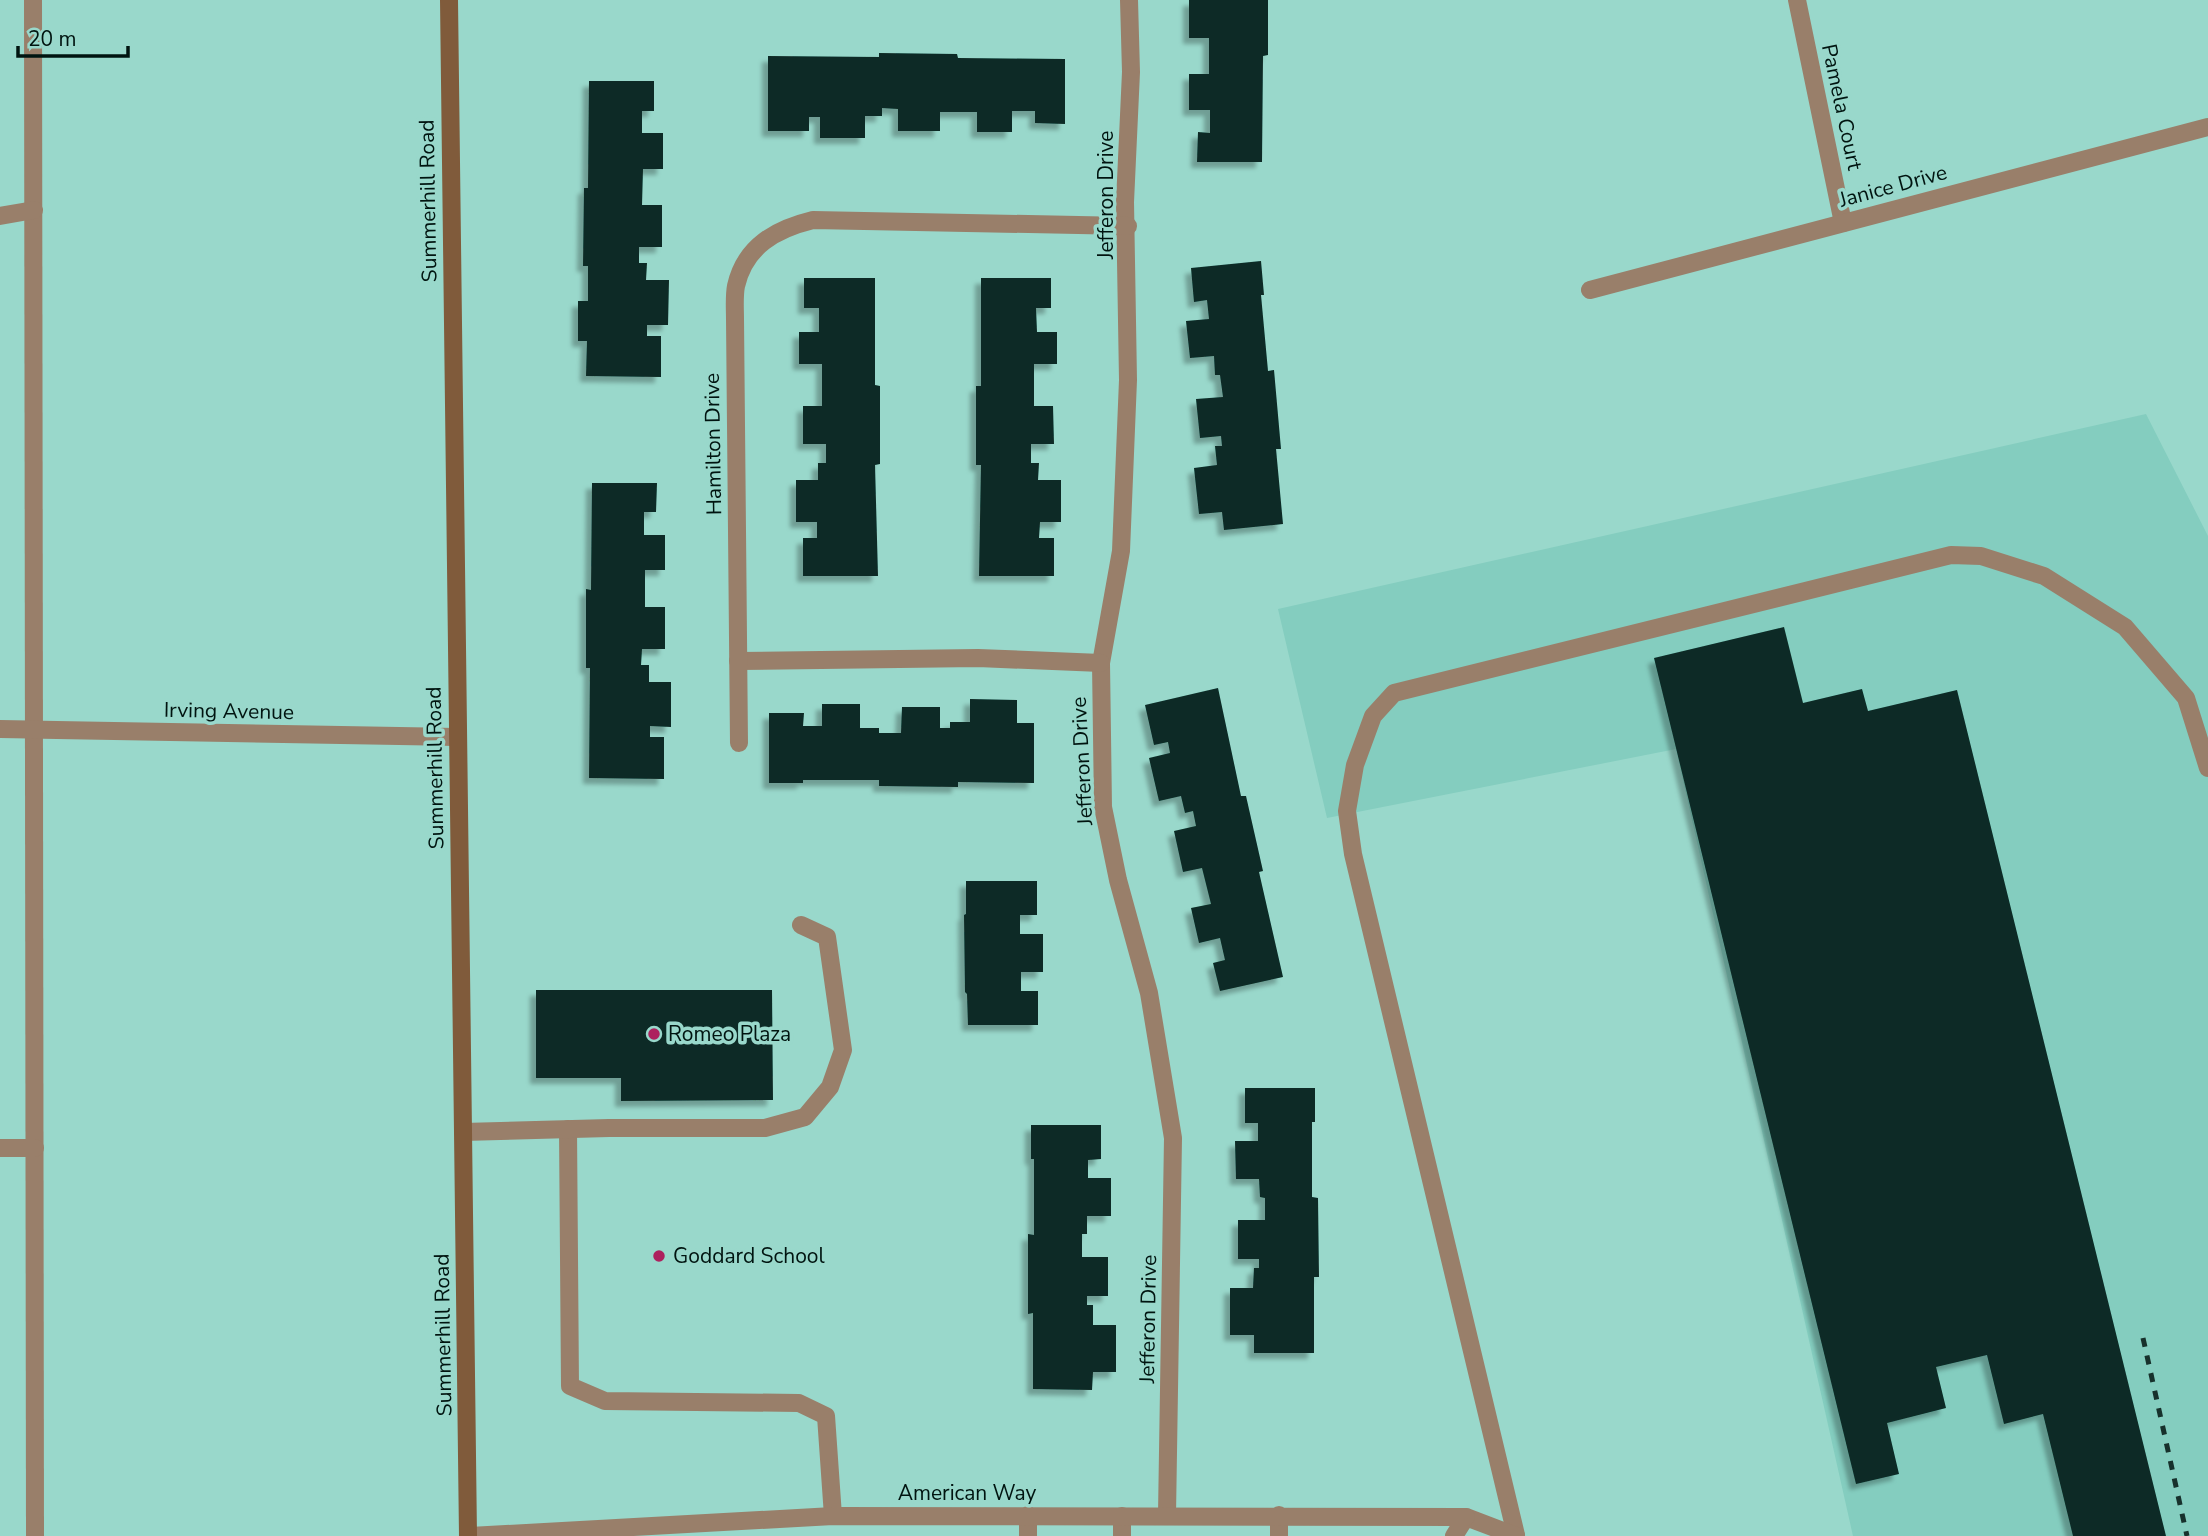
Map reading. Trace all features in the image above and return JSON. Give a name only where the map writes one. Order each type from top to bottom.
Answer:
[{"type":"main road","name":"Summerhill Road","points":[[449,0],[469,1536]]},
{"type":"street","points":[[33,0],[35,1536]]},
{"type":"street","name":"Jefferon Drive","points":[[1129,0],[1131,72],[1125,202],[1128,226],[1128,380],[1121,551],[1101,663],[1103,807],[1118,880],[1149,993],[1173,1138],[1167,1515]]},
{"type":"street","name":"Pamela Court","points":[[1797,0],[1843,223]]},
{"type":"street","name":"Janice Drive","points":[[1590,290],[2208,127]]},
{"type":"street","points":[[0,216],[34,210]]},
{"type":"street","name":"Hamilton Drive","points":[[739,743],[736,286],[746,261],[764,241],[787,226],[813,220],[1128,226]]},
{"type":"street","points":[[1516,1536],[1353,854],[1347,811],[1355,765],[1373,716],[1394,693],[1951,555],[1981,556],[2044,576],[2125,627],[2186,698],[2208,768]]},
{"type":"street","points":[[738,661],[978,658],[1101,663]]},
{"type":"street","name":"Irving Avenue","points":[[0,729],[457,737]]},
{"type":"street","points":[[463,1132],[765,1128],[805,1117],[830,1087],[844,1050],[827,937],[801,925]]},
{"type":"street","points":[[568,1129],[570,1386],[605,1401],[799,1404],[826,1416],[833,1516]]},
{"type":"street","points":[[0,1148],[35,1148]]},
{"type":"street","points":[[1028,1515],[1028,1536]]},
{"type":"street","points":[[1279,1515],[1279,1536]]},
{"type":"street","name":"American Way","points":[[469,1536],[833,1516],[1279,1515],[1466,1517],[1516,1536]]},
{"type":"street","points":[[1122,1516],[1122,1536]]},
{"type":"street","points":[[1454,1536],[1466,1517]]},
{"type":"shaded area","points":[[2146,414],[2208,536],[2208,1536],[1853,1536],[1676,749],[1327,818],[1278,609]]},
{"type":"building","points":[[1189,0],[1268,0],[1268,55],[1263,56],[1262,162],[1197,162],[1198,132],[1210,133],[1210,110],[1189,110],[1189,74],[1209,74],[1209,38],[1189,38]]},
{"type":"building","points":[[879,53],[957,54],[958,58],[1065,59],[1065,124],[1035,123],[1035,111],[1012,111],[1012,132],[977,132],[977,112],[940,112],[940,131],[898,131],[898,109],[882,108],[882,116],[865,116],[865,138],[820,138],[820,117],[809,117],[809,131],[768,131],[768,56],[879,57]]},
{"type":"building","points":[[589,81],[654,81],[654,111],[642,111],[642,133],[663,133],[663,169],[643,169],[642,205],[662,205],[662,247],[639,247],[639,263],[647,263],[646,280],[669,280],[668,325],[647,325],[647,336],[661,336],[661,377],[586,376],[587,341],[578,341],[578,301],[588,301],[588,266],[583,266],[584,188],[588,188]]},
{"type":"building","points":[[1261,261],[1264,295],[1261,295],[1268,371],[1274,370],[1281,449],[1276,449],[1283,524],[1224,530],[1222,512],[1199,514],[1194,468],[1217,465],[1215,446],[1222,446],[1221,436],[1200,438],[1196,399],[1223,397],[1220,375],[1215,375],[1214,356],[1190,358],[1186,321],[1209,319],[1207,300],[1194,302],[1191,268]]},
{"type":"building","points":[[804,278],[875,278],[875,385],[880,386],[880,464],[875,465],[878,576],[803,576],[803,538],[817,538],[817,522],[796,522],[796,480],[818,480],[818,463],[826,463],[826,444],[803,444],[803,406],[822,406],[822,364],[799,364],[799,332],[819,332],[819,308],[804,308]]},
{"type":"building","points":[[981,278],[1051,278],[1051,308],[1036,308],[1037,332],[1057,332],[1057,364],[1034,364],[1034,406],[1053,406],[1054,444],[1031,444],[1031,463],[1039,463],[1038,480],[1061,480],[1061,522],[1040,522],[1039,538],[1054,538],[1054,576],[979,576],[981,465],[976,465],[976,386],[981,386]]},
{"type":"building","points":[[592,483],[657,483],[656,512],[644,512],[644,535],[665,535],[665,570],[645,570],[645,607],[665,607],[665,649],[642,649],[641,665],[649,665],[649,682],[671,682],[671,727],[650,726],[650,737],[664,737],[664,779],[589,778],[590,668],[586,668],[586,589],[591,590]]},
{"type":"building","points":[[1784,627],[1803,703],[1862,689],[1868,711],[1957,690],[2166,1536],[2073,1536],[2043,1414],[2004,1424],[1987,1355],[1936,1367],[1946,1408],[1887,1423],[1899,1474],[1856,1484],[1654,658]]},
{"type":"building","points":[[1218,688],[1241,796],[1246,796],[1263,871],[1259,872],[1283,977],[1220,991],[1213,963],[1225,960],[1220,938],[1199,943],[1191,908],[1211,904],[1202,868],[1183,872],[1174,831],[1196,826],[1193,811],[1185,813],[1181,796],[1159,801],[1149,758],[1170,753],[1168,742],[1154,745],[1145,705]]},
{"type":"building","points":[[970,699],[1017,700],[1017,723],[1034,723],[1034,783],[958,782],[958,787],[879,786],[879,780],[769,783],[769,713],[804,713],[803,726],[822,726],[822,704],[860,704],[860,728],[879,728],[879,733],[901,733],[902,707],[940,707],[940,728],[950,728],[950,722],[970,722]]},
{"type":"building","points":[[966,881],[1037,881],[1037,915],[1020,915],[1020,934],[1043,934],[1043,972],[1021,972],[1021,991],[1038,991],[1038,1025],[968,1025],[965,992]]},
{"type":"building","name":"Romeo Plaza","points":[[536,990],[772,990],[773,1100],[621,1101],[621,1078],[536,1078]]},
{"type":"building","points":[[1245,1088],[1315,1088],[1312,1197],[1318,1198],[1319,1277],[1314,1277],[1314,1353],[1254,1353],[1254,1335],[1230,1335],[1230,1288],[1253,1288],[1254,1268],[1259,1268],[1259,1259],[1238,1259],[1238,1220],[1265,1220],[1265,1198],[1260,1197],[1259,1179],[1236,1179],[1235,1141],[1258,1141],[1258,1123],[1245,1123]]},
{"type":"building","points":[[1031,1125],[1101,1125],[1101,1159],[1088,1160],[1088,1178],[1111,1178],[1111,1216],[1087,1216],[1087,1234],[1082,1234],[1082,1257],[1108,1257],[1108,1296],[1087,1296],[1087,1305],[1093,1305],[1093,1325],[1116,1325],[1116,1372],[1093,1372],[1092,1390],[1033,1389],[1033,1313],[1028,1314],[1028,1234],[1034,1235]]},
{"type":"railway","points":[[2143,1338],[2187,1536]]},
{"type":"place","name":"Romeo Plaza","points":[[654,1034]]},
{"type":"place","name":"Goddard School","points":[[659,1256]]}]
